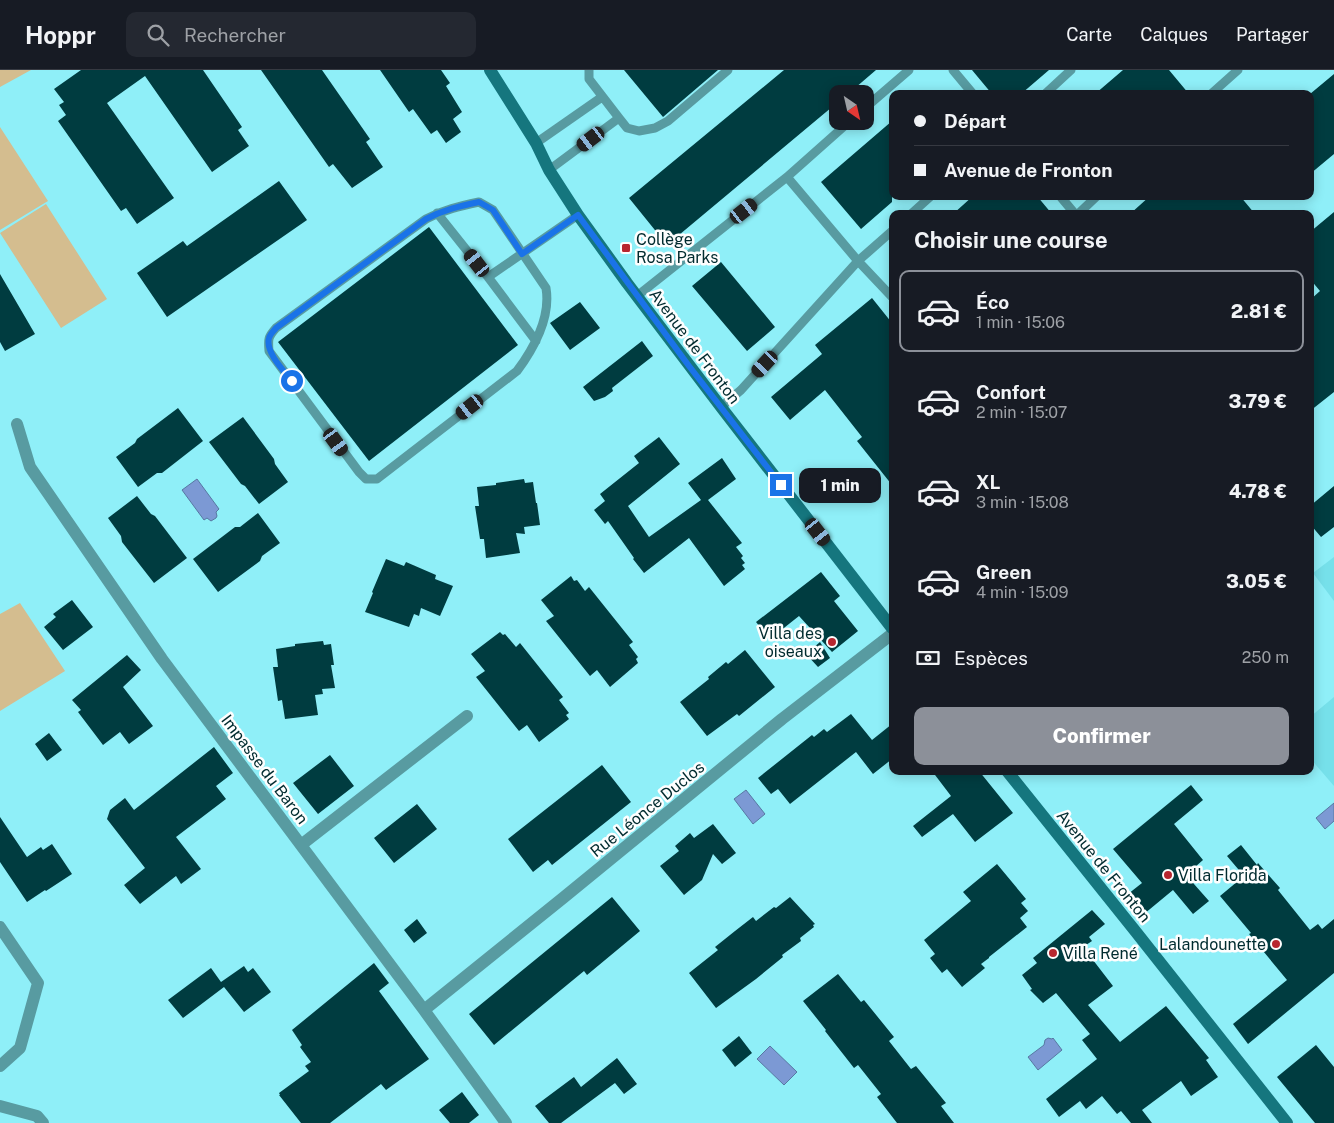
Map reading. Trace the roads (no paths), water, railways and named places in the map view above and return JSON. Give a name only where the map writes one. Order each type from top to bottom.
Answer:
[{"type":"street","name":"Avenue de Fronton","points":[[490,70],[578,215],[636,296],[889,624]]},
{"type":"street","name":"Impasse du Baron","points":[[17,424],[30,467],[162,659],[506,1123]]},
{"type":"street","name":"Rue Léonce Duclos","points":[[424,1010],[782,719],[889,636]]},
{"type":"street","points":[[301,845],[467,716]]},
{"type":"street","name":"Avenue de Fronton","points":[[1011,775],[1287,1123]]},
{"type":"street","points":[[0,927],[38,983],[20,1048],[0,1066]]},
{"type":"street","points":[[0,1106],[37,1116],[43,1123]]},
{"type":"lane","points":[[589,70],[589,79],[627,128],[639,131],[655,128],[668,121],[728,70]]},
{"type":"lane","points":[[874,100],[909,70]]},
{"type":"lane","points":[[953,70],[970,90]]},
{"type":"lane","points":[[1049,90],[1071,70]]},
{"type":"lane","points":[[1216,90],[1238,70]]},
{"type":"lane","points":[[536,143],[602,97]]},
{"type":"lane","points":[[549,170],[619,118]]},
{"type":"lane","points":[[636,296],[787,177],[840,130]]},
{"type":"lane","points":[[787,177],[858,262],[889,294]]},
{"type":"lane","points":[[915,210],[927,200]]},
{"type":"lane","points":[[1064,200],[1072,210]]},
{"type":"lane","points":[[1081,210],[1092,200]]},
{"type":"lane","points":[[479,202],[493,210],[522,254],[546,288],[548,298],[536,341],[517,371],[377,479],[366,478],[358,472],[269,351],[268,340],[271,334],[276,328],[426,219],[452,208],[479,202]]},
{"type":"lane","points":[[438,213],[536,341]]},
{"type":"lane","points":[[488,277],[578,215]]},
{"type":"lane","points":[[721,408],[741,390],[858,262],[889,234]]},
{"type":"place","name":"Collège Rosa Parks","points":[[626,248]]},
{"type":"place","name":"Villa des oiseaux","points":[[832,642]]},
{"type":"place","name":"Villa Florida","points":[[1168,875]]},
{"type":"place","name":"Lalandounette","points":[[1276,944]]},
{"type":"place","name":"Villa René","points":[[1053,953]]}]
